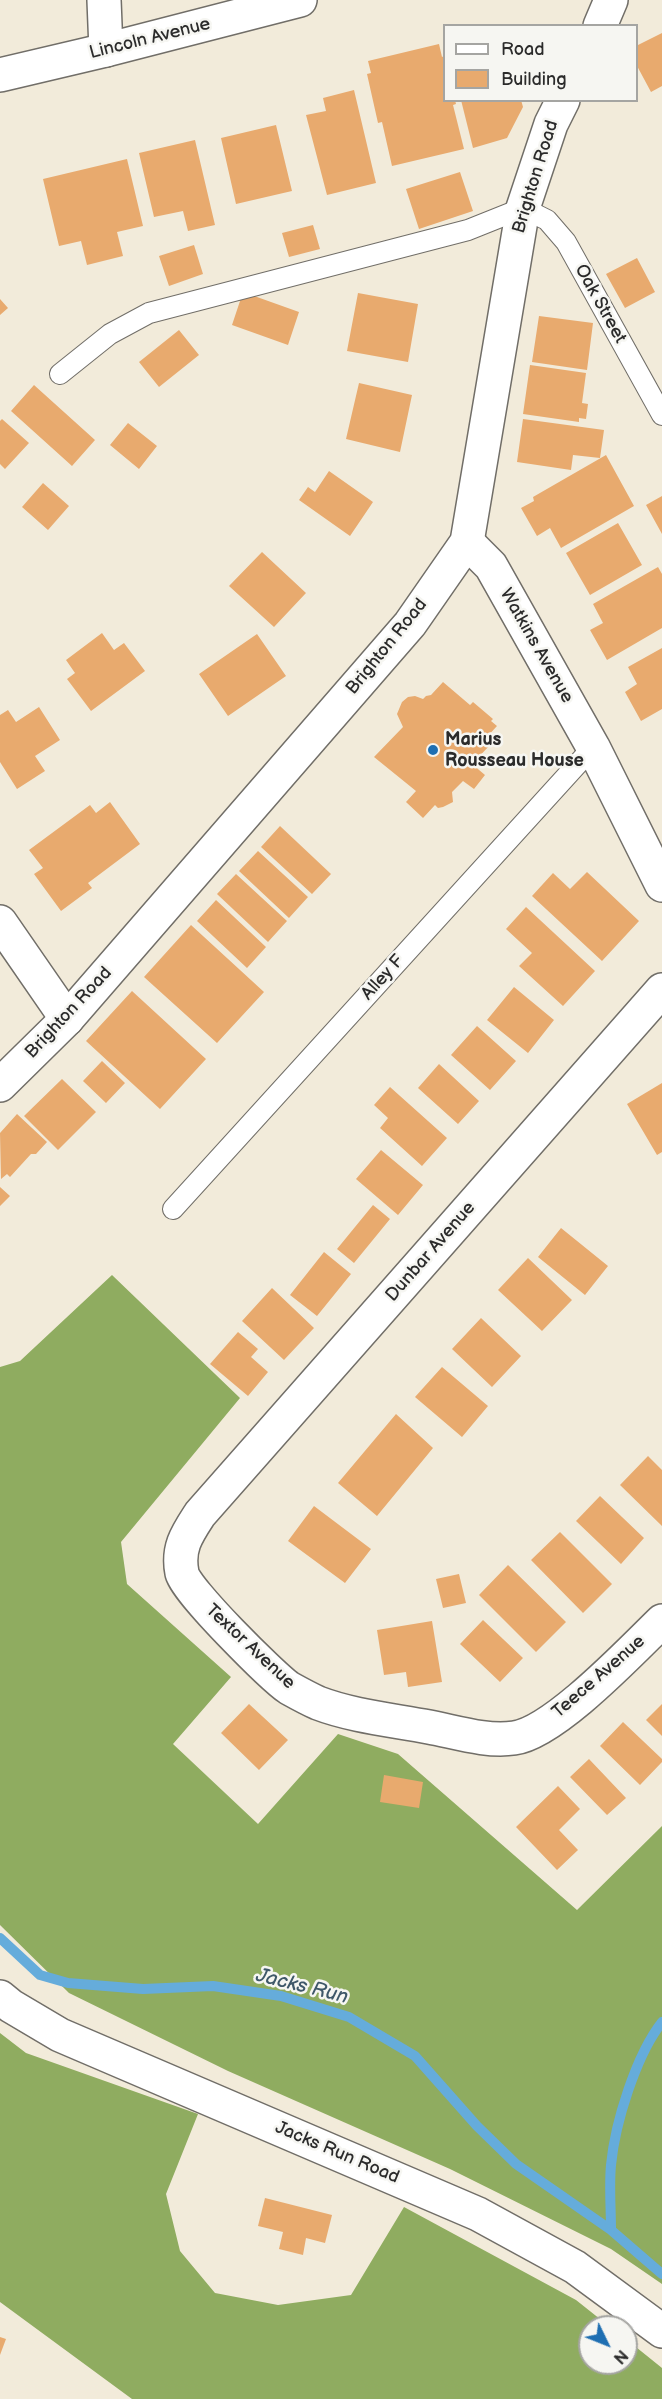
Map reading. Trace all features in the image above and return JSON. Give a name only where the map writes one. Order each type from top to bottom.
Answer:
[{"type":"street","points":[[104,0],[106,50]]},
{"type":"street","name":"Lincoln Avenue","points":[[0,75],[300,0]]},
{"type":"street","points":[[601,24],[611,0]]},
{"type":"street","name":"Brighton Road","points":[[0,1085],[67,1019],[410,624],[466,542],[523,208],[551,123],[562,102]]},
{"type":"street","name":"Watkins Avenue","points":[[466,542],[491,566],[593,747],[662,885]]},
{"type":"street","points":[[0,922],[67,1019]]},
{"type":"street","name":"Dunbar Avenue","points":[[200,1514],[662,990]]},
{"type":"street","name":"Textor Avenue","points":[[200,1514],[184,1537],[181,1555],[182,1575],[209,1611],[288,1687],[318,1702],[350,1712],[489,1738],[514,1738],[535,1732]]},
{"type":"street","name":"Teece Avenue","points":[[535,1732],[591,1689],[662,1621]]},
{"type":"street","name":"Jacks Run Road","points":[[0,1997],[60,2035],[478,2214],[575,2267],[662,2331]]},
{"type":"lane","points":[[60,374],[110,334],[149,313],[468,230],[523,208]]},
{"type":"lane","name":"Oak Street","points":[[523,208],[547,220],[566,242],[662,415]]},
{"type":"lane","name":"Alley F","points":[[173,1209],[593,747]]},
{"type":"green space","points":[[112,1275],[240,1398],[121,1542],[127,1584],[231,1677],[173,1744],[258,1824],[338,1734],[398,1754],[577,1910],[662,1826],[662,2284],[611,2249],[450,2169],[228,2071],[69,1993],[0,1925],[0,1367],[20,1361]]},
{"type":"green space","points":[[0,2033],[26,2053],[198,2114],[166,2194],[180,2251],[215,2293],[278,2305],[351,2295],[404,2207],[576,2300],[595,2315],[578,2315],[578,2375],[638,2375],[638,2349],[662,2368],[662,2399],[132,2399],[0,2302]]},
{"type":"building","points":[[662,33],[662,86],[651,92],[638,68],[638,45]]},
{"type":"building","points":[[439,44],[443,56],[443,102],[456,102],[453,105],[464,149],[392,166],[382,122],[378,123],[367,74],[371,73],[368,61]]},
{"type":"building","points":[[354,90],[376,183],[327,195],[306,115],[326,111],[323,98]]},
{"type":"building","points":[[462,102],[522,102],[523,107],[507,138],[473,148]]},
{"type":"building","points":[[276,125],[292,191],[236,204],[221,138]]},
{"type":"building","points":[[195,140],[215,225],[188,231],[183,211],[154,217],[139,153]]},
{"type":"building","points":[[127,159],[143,226],[117,232],[123,256],[87,265],[81,241],[59,246],[43,179]]},
{"type":"building","points":[[460,172],[473,211],[419,229],[406,189]]},
{"type":"building","points":[[313,225],[320,249],[289,257],[282,233]]},
{"type":"building","points":[[194,245],[203,274],[169,286],[159,256]]},
{"type":"building","points":[[637,258],[655,292],[625,308],[606,274]]},
{"type":"building","points":[[243,292],[299,312],[288,345],[232,325]]},
{"type":"building","points":[[358,293],[418,304],[408,362],[347,351]]},
{"type":"building","points":[[0,299],[8,308],[0,315]]},
{"type":"building","points":[[539,316],[593,323],[587,370],[532,362]]},
{"type":"building","points":[[179,330],[199,355],[159,387],[139,362]]},
{"type":"building","points":[[530,365],[586,373],[582,403],[588,404],[586,419],[579,418],[579,422],[523,414]]},
{"type":"building","points":[[359,383],[412,395],[400,452],[346,439]]},
{"type":"building","points":[[34,385],[95,440],[72,466],[11,411]]},
{"type":"building","points":[[2,419],[29,443],[5,469],[0,464],[0,421]]},
{"type":"building","points":[[523,419],[604,430],[600,458],[573,455],[571,470],[517,462]]},
{"type":"building","points":[[128,423],[157,446],[139,469],[110,445]]},
{"type":"building","points":[[606,455],[634,506],[561,548],[550,528],[537,536],[521,508],[534,501],[533,497]]},
{"type":"building","points":[[329,471],[373,502],[350,536],[299,500],[308,487],[315,492]]},
{"type":"building","points":[[43,483],[69,506],[48,530],[22,507]]},
{"type":"building","points":[[662,496],[662,534],[646,505]]},
{"type":"building","points":[[618,523],[642,565],[590,595],[566,553]]},
{"type":"building","points":[[262,552],[306,593],[274,627],[229,586]]},
{"type":"building","points":[[658,567],[662,574],[662,628],[607,660],[590,630],[603,623],[593,604]]},
{"type":"building","points":[[102,633],[114,650],[124,643],[145,671],[91,711],[67,679],[75,673],[66,660]]},
{"type":"building","points":[[257,634],[286,676],[228,716],[199,674]]},
{"type":"building","points":[[662,648],[662,709],[641,721],[625,692],[637,684],[628,667]]},
{"type":"building","name":"Marius Rousseau House","points":[[443,682],[470,705],[473,702],[493,719],[491,721],[497,726],[485,739],[491,744],[472,764],[485,775],[474,789],[463,781],[452,792],[453,802],[438,808],[435,805],[423,818],[406,802],[416,791],[374,757],[403,727],[397,714],[402,702],[408,697],[415,696],[423,699],[431,695]]},
{"type":"building","points":[[39,707],[60,740],[35,756],[45,771],[17,789],[0,762],[0,715],[8,710],[16,722]]},
{"type":"building","points":[[110,802],[140,844],[88,883],[92,888],[61,911],[34,874],[43,868],[29,850],[90,805],[96,813]]},
{"type":"building","points":[[280,826],[331,874],[312,894],[261,847]]},
{"type":"building","points":[[258,851],[308,897],[289,918],[239,871]]},
{"type":"building","points":[[587,872],[639,921],[602,961],[532,896],[553,873],[570,889]]},
{"type":"building","points":[[236,874],[287,921],[268,942],[217,894]]},
{"type":"building","points":[[216,900],[266,947],[247,968],[197,921]]},
{"type":"building","points":[[526,907],[595,971],[563,1006],[519,966],[532,953],[506,929]]},
{"type":"building","points":[[191,925],[264,992],[217,1043],[144,977]]},
{"type":"building","points":[[514,987],[554,1020],[528,1053],[487,1020]]},
{"type":"building","points":[[132,991],[206,1059],[160,1109],[86,1041]]},
{"type":"building","points":[[477,1026],[516,1061],[490,1090],[451,1055]]},
{"type":"building","points":[[102,1061],[125,1083],[106,1103],[83,1081]]},
{"type":"building","points":[[439,1064],[479,1101],[458,1124],[418,1088]]},
{"type":"building","points":[[62,1079],[96,1112],[58,1150],[24,1116]]},
{"type":"building","points":[[662,1083],[662,1152],[657,1155],[627,1104]]},
{"type":"building","points":[[390,1087],[447,1138],[422,1166],[380,1128],[388,1118],[374,1105]]},
{"type":"building","points":[[17,1114],[47,1142],[36,1154],[31,1154],[10,1177],[7,1174],[1,1179],[0,1133]]},
{"type":"building","points":[[381,1150],[423,1185],[398,1215],[356,1179]]},
{"type":"building","points":[[0,1187],[10,1196],[0,1206]]},
{"type":"building","points":[[373,1205],[390,1219],[354,1263],[337,1249]]},
{"type":"building","points":[[561,1228],[608,1266],[585,1295],[538,1257]]},
{"type":"building","points":[[324,1252],[351,1274],[317,1316],[290,1295]]},
{"type":"building","points":[[528,1258],[572,1300],[542,1331],[498,1290]]},
{"type":"building","points":[[272,1288],[314,1328],[284,1360],[242,1321]]},
{"type":"building","points":[[481,1318],[521,1356],[492,1387],[452,1349]]},
{"type":"building","points":[[238,1332],[258,1349],[251,1357],[268,1372],[248,1396],[210,1364]]},
{"type":"building","points":[[442,1367],[488,1406],[462,1437],[415,1397]]},
{"type":"building","points":[[396,1414],[433,1448],[377,1516],[338,1483]]},
{"type":"building","points":[[648,1456],[662,1470],[662,1526],[620,1485]]},
{"type":"building","points":[[600,1496],[644,1538],[621,1564],[576,1521]]},
{"type":"building","points":[[314,1506],[371,1549],[345,1583],[288,1541]]},
{"type":"building","points":[[560,1532],[612,1584],[583,1613],[531,1560]]},
{"type":"building","points":[[508,1565],[566,1622],[536,1652],[479,1595]]},
{"type":"building","points":[[459,1574],[466,1603],[443,1608],[436,1579]]},
{"type":"building","points":[[483,1620],[523,1658],[500,1682],[460,1644]]},
{"type":"building","points":[[432,1621],[442,1682],[408,1687],[406,1672],[384,1675],[377,1630]]},
{"type":"building","points":[[249,1704],[288,1740],[259,1770],[221,1733]]},
{"type":"building","points":[[662,1704],[662,1736],[646,1720]]},
{"type":"building","points":[[623,1722],[662,1759],[662,1762],[640,1785],[600,1746]]},
{"type":"building","points":[[589,1759],[626,1798],[607,1815],[570,1777]]},
{"type":"building","points":[[384,1775],[423,1782],[419,1808],[380,1802]]},
{"type":"building","points":[[558,1786],[580,1809],[559,1830],[578,1850],[557,1870],[516,1827]]},
{"type":"building","points":[[265,2198],[332,2215],[325,2243],[306,2238],[303,2255],[279,2249],[283,2232],[258,2226]]},
{"type":"building","points":[[0,2337],[6,2339],[0,2355]]},
{"type":"waterway","name":"Jacks Run","points":[[0,1938],[40,1975],[68,1983],[143,1989],[213,1986],[281,1996],[349,2017],[415,2056],[477,2126],[516,2164],[611,2230],[662,2274]]},
{"type":"waterway","points":[[611,2230],[610,2173],[617,2130],[635,2071],[662,2022]]},
{"type":"place","name":"Marius Rousseau House","points":[[433,750]]}]
